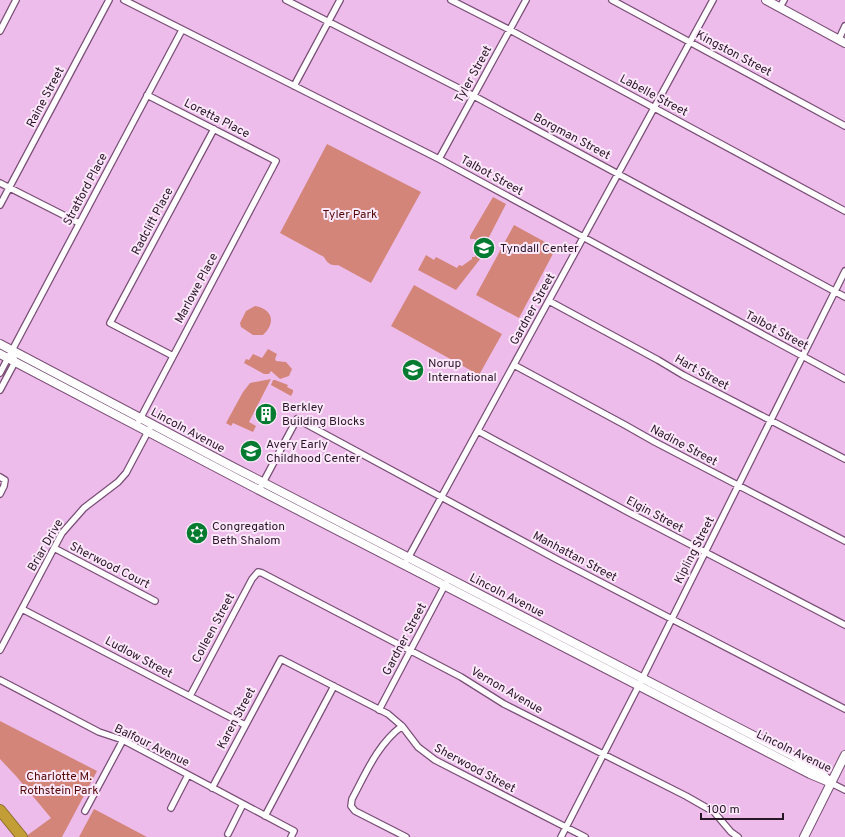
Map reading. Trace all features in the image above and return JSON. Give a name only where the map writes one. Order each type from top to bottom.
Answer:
[{"type":"highway","points":[[0,810],[22,837]]},
{"type":"street","points":[[0,31],[16,0]]},
{"type":"street","name":"Raine Street","points":[[0,205],[109,0]]},
{"type":"street","name":"Talbot Street","points":[[124,0],[439,159],[845,379]]},
{"type":"street","name":"Borgman Street","points":[[286,0],[474,96],[845,297]]},
{"type":"street","points":[[294,86],[340,0]]},
{"type":"street","name":"Labelle Street","points":[[451,0],[510,30],[845,211]]},
{"type":"street","name":"Tyler Street","points":[[439,159],[526,0]]},
{"type":"street","name":"Kingston Street","points":[[612,0],[845,126]]},
{"type":"street","name":"Gardner Street","points":[[406,561],[713,0]]},
{"type":"street","points":[[766,0],[782,4],[842,41],[845,26]]},
{"type":"street","name":"Stratford Place","points":[[11,360],[12,350],[182,30]]},
{"type":"street","name":"Loretta Place","points":[[147,95],[276,160]]},
{"type":"street","name":"Radclift Place","points":[[173,356],[110,323],[214,129]]},
{"type":"street","name":"Marlowe Place","points":[[138,422],[276,160]]},
{"type":"street","points":[[0,183],[79,223]]},
{"type":"street","name":"Kipling Street","points":[[560,837],[642,678],[845,271]]},
{"type":"street","name":"Hart Street","points":[[549,301],[658,360],[683,376],[845,460]]},
{"type":"street","name":"Lincoln Avenue","points":[[0,344],[138,422]]},
{"type":"street","name":"Lincoln Avenue","points":[[0,354],[150,428],[446,582],[638,685],[810,774],[831,783]]},
{"type":"street","points":[[0,373],[11,360]]},
{"type":"street","points":[[0,390],[11,360]]},
{"type":"street","name":"Nadine Street","points":[[514,365],[655,442],[845,541]]},
{"type":"street","name":"Manhattan Street","points":[[261,486],[297,418],[556,559],[845,709]]},
{"type":"street","name":"Briar Drive","points":[[0,650],[62,533],[84,508],[118,482],[126,473],[150,428]]},
{"type":"street","name":"Elgin Street","points":[[478,431],[628,512],[845,625]]},
{"type":"street","points":[[0,477],[5,480],[5,483],[0,494]]},
{"type":"street","name":"Sherwood Court","points":[[54,548],[155,601]]},
{"type":"street","name":"Vernon Avenue","points":[[258,572],[267,575],[411,650],[461,677],[504,704],[714,812],[731,832],[738,837]]},
{"type":"street","name":"Colleen Street","points":[[190,696],[252,579],[258,572]]},
{"type":"street","name":"Gardner Street","points":[[379,710],[446,582]]},
{"type":"street","name":"Lincoln Avenue","points":[[446,582],[642,678],[795,757],[819,771],[831,783]]},
{"type":"street","name":"Ludlow Street","points":[[22,609],[245,725]]},
{"type":"street","name":"Sherwood Street","points":[[281,659],[396,720],[418,747],[435,760],[585,837]]},
{"type":"street","name":"Karen Street","points":[[212,788],[281,659]]},
{"type":"street","name":"Balfour Avenue","points":[[0,680],[99,732],[123,740],[244,804],[294,831],[291,837]]},
{"type":"street","points":[[265,816],[334,686]]},
{"type":"street","points":[[402,726],[386,739],[378,750],[352,800],[351,806],[355,811],[406,837]]},
{"type":"street","points":[[85,811],[123,740]]},
{"type":"street","points":[[804,837],[845,755]]},
{"type":"street","points":[[171,808],[188,775]]},
{"type":"street","points":[[831,783],[845,790]]},
{"type":"street","points":[[228,834],[244,804]]},
{"type":"green space","name":"Tyler Park","points":[[327,144],[421,192],[371,283],[338,265],[330,264],[324,257],[280,233]]},
{"type":"green space","points":[[493,197],[506,204],[488,239],[488,249],[456,290],[418,270],[426,255],[434,260],[436,257],[457,268],[459,265],[462,266],[472,259],[472,257],[475,257],[475,239],[470,239],[470,236]]},
{"type":"green space","points":[[514,225],[556,248],[519,318],[476,295]]},
{"type":"green space","points":[[414,285],[502,334],[479,375],[391,326]]},
{"type":"green space","points":[[255,306],[266,310],[271,317],[270,326],[263,335],[253,335],[241,327],[240,323],[246,311]]},
{"type":"green space","points":[[268,349],[277,354],[275,359],[276,361],[286,362],[292,369],[289,376],[280,379],[271,371],[269,374],[264,374],[244,363],[246,359],[249,360],[253,354],[262,358]]},
{"type":"green space","points":[[271,379],[249,422],[256,426],[253,432],[233,423],[231,426],[226,423],[243,392],[250,383]]},
{"type":"green space","points":[[273,380],[288,385],[287,387],[293,390],[291,396],[271,385]]},
{"type":"green space","name":"Charlotte M. Rothstein Park","points":[[0,721],[97,771],[62,837],[25,837],[51,818],[0,759]]},
{"type":"green space","name":"Charlotte M. Rothstein Park","points":[[94,809],[147,837],[79,837]]},
{"type":"place","name":"Tyndall Center","points":[[484,248]]},
{"type":"place","name":"Norup International","points":[[413,370]]},
{"type":"place","name":"Berkley Building Blocks","points":[[266,414]]},
{"type":"place","name":"Avery Early Childhood Center","points":[[251,451]]},
{"type":"place","name":"Congregation Beth Shalom","points":[[197,533]]}]
